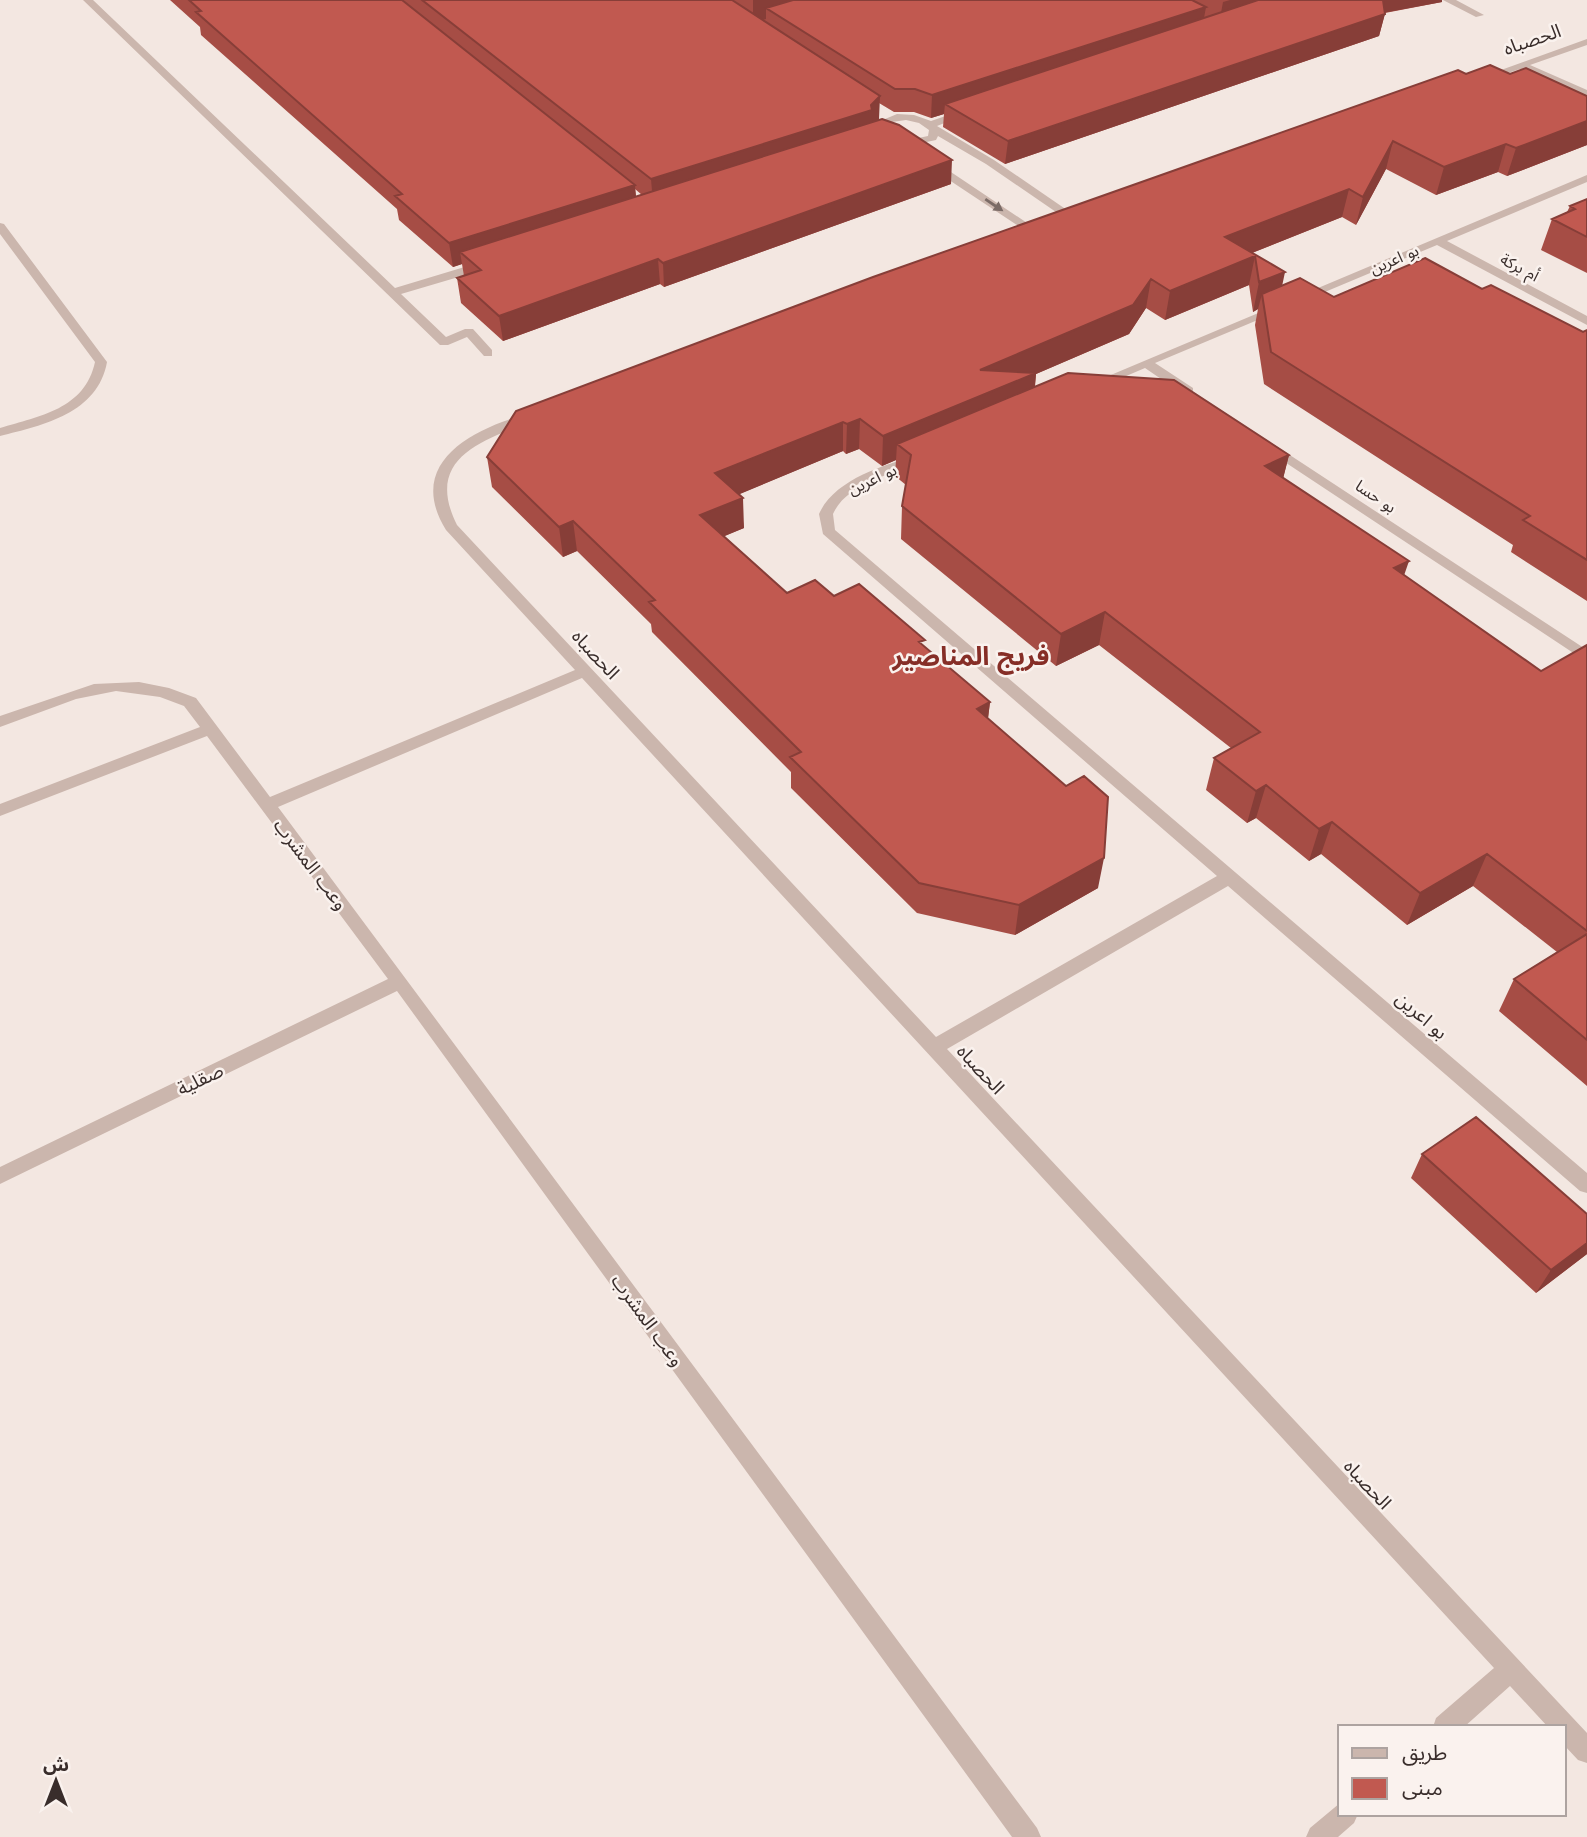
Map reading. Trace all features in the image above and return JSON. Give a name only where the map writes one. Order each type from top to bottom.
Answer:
[{"type":"street","points":[[88,0],[444,342],[469,332],[488,353]]},
{"type":"street","points":[[1448,0],[1479,15]]},
{"type":"street","name":"الحصباه","points":[[1468,84],[1587,42]]},
{"type":"street","points":[[1520,65],[1587,94]]},
{"type":"street","points":[[933,127],[983,107]]},
{"type":"street","points":[[879,111],[891,119]]},
{"type":"street","points":[[881,137],[877,130],[880,124],[891,119],[920,119],[1083,219],[1013,245]]},
{"type":"street","points":[[904,144],[932,138],[933,127]]},
{"type":"street","points":[[869,141],[881,137],[904,144],[915,152]]},
{"type":"street","points":[[926,159],[1039,235]]},
{"type":"street","name":"بو اعرين","points":[[1082,390],[1587,178]]},
{"type":"street","points":[[0,226],[101,362],[101,378],[91,392],[62,412],[0,432]]},
{"type":"street","name":"أم بركة","points":[[1438,241],[1587,321]]},
{"type":"street","points":[[393,293],[497,261]]},
{"type":"street","points":[[1146,363],[1204,402]]},
{"type":"street","name":"الحصباه","points":[[548,411],[472,442],[453,457],[441,474],[436,492],[440,510],[451,527],[1564,1725]]},
{"type":"street","name":"بو حسا","points":[[1262,441],[1587,657]]},
{"type":"street","name":"بو اعرين","points":[[929,454],[853,486],[834,498],[825,514],[828,531],[1587,1185]]},
{"type":"street","name":"وعب المشرب","points":[[267,805],[583,671]]},
{"type":"street","name":"وعب المشرب","points":[[0,722],[81,690],[123,685],[161,689],[190,702],[400,981],[1028,1837]]},
{"type":"street","points":[[0,810],[210,729]]},
{"type":"street","points":[[932,1048],[1230,877]]},
{"type":"street","name":"صقلية","points":[[0,1176],[400,981]]},
{"type":"street","points":[[1448,1725],[1512,1668]]},
{"type":"street","name":"الحصباه","points":[[1566,1728],[1587,1751]]},
{"type":"street","points":[[1319,1837],[1343,1816]]},
{"type":"building","points":[[189,0],[402,0],[635,185],[449,243],[395,196],[402,194],[196,12],[201,11]]},
{"type":"building","points":[[422,0],[732,0],[880,96],[871,105],[872,110],[651,179]]},
{"type":"building","points":[[793,0],[1192,0],[1206,7],[932,95],[915,89],[895,89],[766,8]]},
{"type":"building","points":[[1258,0],[1383,0],[1385,14],[1008,141],[945,104]]},
{"type":"building","points":[[1490,65],[1510,74],[1526,68],[1587,96],[1587,121],[1516,148],[1506,144],[1444,167],[1393,141],[1363,197],[1349,189],[1225,237],[1285,272],[1259,282],[1255,256],[1170,291],[1151,279],[1133,305],[980,370],[1036,373],[883,436],[860,419],[847,424],[843,422],[715,473],[743,498],[700,515],[787,593],[815,580],[834,596],[859,584],[925,640],[919,642],[990,702],[977,709],[1066,786],[1084,776],[1108,797],[1104,858],[1019,905],[919,883],[790,757],[801,752],[649,602],[655,600],[573,521],[559,527],[487,457],[516,411],[873,277],[1458,70],[1466,74]]},
{"type":"building","points":[[882,119],[899,125],[952,160],[663,263],[658,259],[499,316],[457,278],[481,270],[460,252]]},
{"type":"building","points":[[1587,199],[1587,237],[1552,219],[1575,209],[1570,206]]},
{"type":"building","points":[[1425,258],[1482,289],[1491,285],[1583,332],[1587,330],[1587,560],[1523,520],[1530,516],[1271,352],[1262,294],[1300,278],[1334,297]]},
{"type":"building","points":[[1068,373],[1174,380],[1289,455],[1265,466],[1409,561],[1394,568],[1541,671],[1587,645],[1587,931],[1487,854],[1420,893],[1332,822],[1319,829],[1266,785],[1256,791],[1214,758],[1260,732],[1105,612],[1061,634],[902,506],[911,455],[897,444]]},
{"type":"building","points":[[1587,934],[1587,1040],[1514,979]]},
{"type":"building","points":[[1476,1117],[1587,1214],[1587,1243],[1551,1270],[1422,1154]]},
{"type":"district","name":"فريج المناصير","points":[[971,656]]}]
